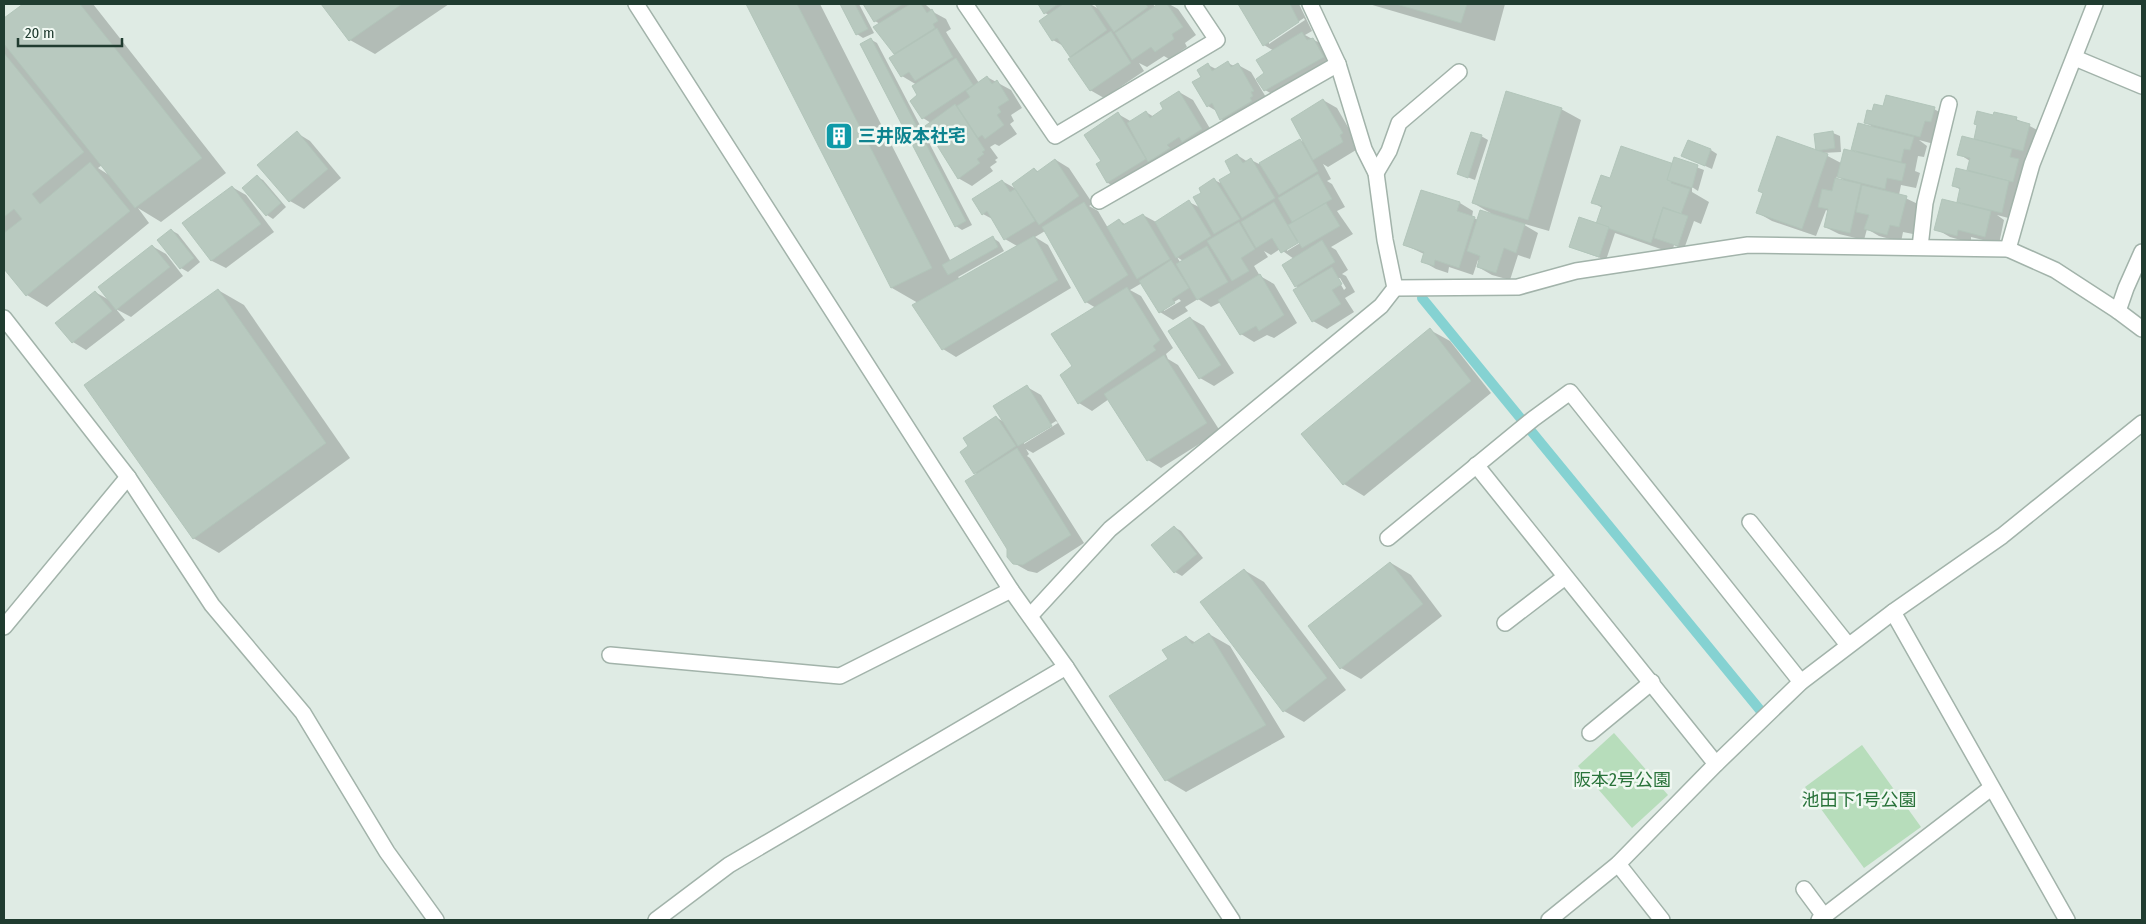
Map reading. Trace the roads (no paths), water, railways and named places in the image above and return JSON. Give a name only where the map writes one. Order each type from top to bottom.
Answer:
[{"type":"street","points":[[636,4],[1011,590],[1066,667],[1232,920]]},
{"type":"street","points":[[965,4],[1054,136],[1217,40],[1193,4]]},
{"type":"street","points":[[1030,616],[1110,529],[1381,306],[1395,288],[1385,240],[1376,173],[1364,149],[1338,64],[1310,4]]},
{"type":"street","points":[[2008,249],[2032,164],[2095,4]]},
{"type":"street","points":[[2075,58],[2142,86]]},
{"type":"street","points":[[1099,201],[1338,64]]},
{"type":"street","points":[[1376,173],[1389,151],[1399,123],[1459,72]]},
{"type":"street","points":[[1920,247],[1925,203],[1949,104]]},
{"type":"street","points":[[1395,288],[1518,287],[1576,270],[1748,245],[2008,249],[2055,270],[2142,329]]},
{"type":"street","points":[[2118,311],[2142,252]]},
{"type":"street","points":[[4,318],[128,477],[212,605],[303,713],[387,852],[436,920]]},
{"type":"street","points":[[1388,538],[1528,423],[1570,392],[1801,682]]},
{"type":"street","points":[[1549,920],[1618,864],[1716,764],[1801,682],[1848,645],[2002,536],[2142,423]]},
{"type":"street","points":[[1476,465],[1716,764]]},
{"type":"street","points":[[4,627],[128,477]]},
{"type":"street","points":[[1750,522],[1848,645]]},
{"type":"street","points":[[1505,623],[1565,577]]},
{"type":"street","points":[[610,655],[840,676],[1011,590]]},
{"type":"street","points":[[1894,612],[1991,788],[2067,920]]},
{"type":"street","points":[[656,920],[729,866],[1066,667]]},
{"type":"street","points":[[1590,733],[1652,682]]},
{"type":"street","points":[[1804,889],[1822,918],[1991,788]]},
{"type":"street","points":[[1618,864],[1662,920]]},
{"type":"waterway","points":[[1422,298],[1760,710]]},
{"type":"place","name":"三井阪本社宅","points":[[839,136]]},
{"type":"park label","name":"阪本2号公園","points":[[1622,780]]},
{"type":"park label","name":"池田下1号公園","points":[[1859,800]]}]
